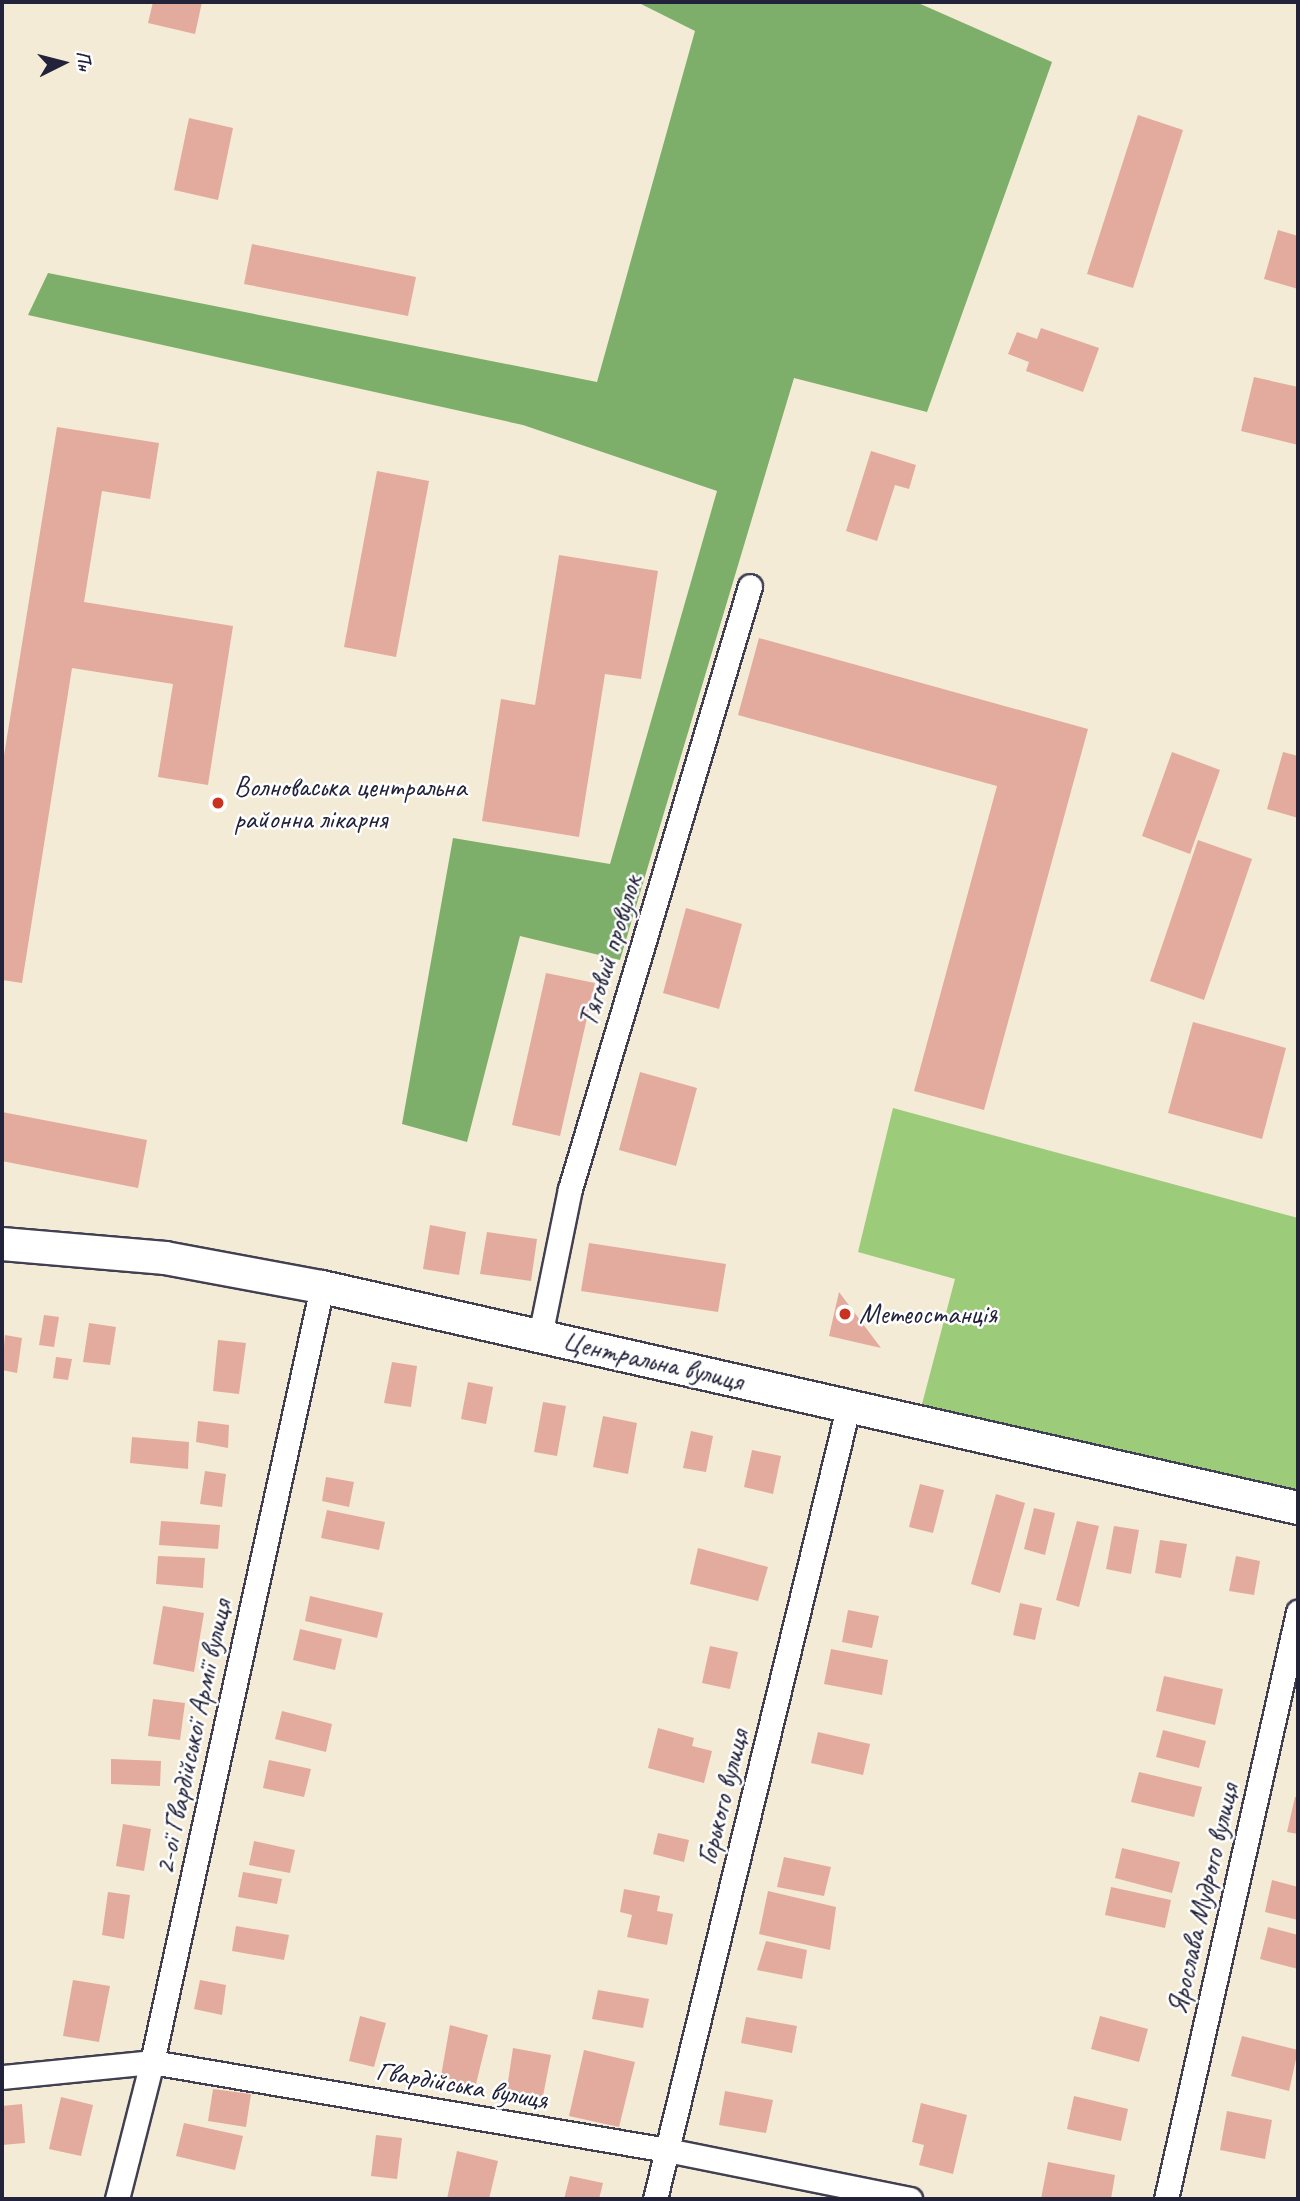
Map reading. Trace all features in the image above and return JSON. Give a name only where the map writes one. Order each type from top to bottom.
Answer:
[{"type":"main road","name":"Центральна вулиця","points":[[2,1244],[165,1258],[322,1287],[1298,1508]]},
{"type":"street","name":"Тяговий провулок","points":[[540,1336],[570,1189],[750,586]]},
{"type":"street","name":"2-ої Гвардійської Армії вулиця","points":[[117,2199],[152,2062],[322,1287]]},
{"type":"street","name":"Горького вулиця","points":[[656,2199],[848,1408]]},
{"type":"street","name":"Ярослава Мудрого вулиця","points":[[1166,2199],[1298,1612]]},
{"type":"street","name":"Гвардійська вулиця","points":[[2,2077],[152,2062],[667,2150],[910,2199]]},
{"type":"green space","points":[[637,2],[916,2],[1052,62],[927,412],[794,378],[620,960],[520,936],[467,1142],[402,1124],[453,838],[610,864],[717,491],[523,425],[28,315],[48,273],[597,382],[695,31]]},
{"type":"green space","points":[[893,1108],[1298,1218],[1298,1508],[917,1423],[955,1279],[858,1252]]},
{"type":"building","points":[[153,2],[202,2],[195,34],[148,23]]},
{"type":"building","points":[[1138,115],[1183,130],[1133,288],[1087,274]]},
{"type":"building","points":[[189,118],[233,128],[218,200],[174,190]]},
{"type":"building","points":[[1278,230],[1298,236],[1298,289],[1264,279]]},
{"type":"building","points":[[252,244],[416,277],[408,316],[244,284]]},
{"type":"building","points":[[1041,328],[1099,348],[1083,392],[1026,371],[1029,362],[1008,354],[1017,332],[1037,339]]},
{"type":"building","points":[[1254,377],[1298,387],[1298,445],[1241,431]]},
{"type":"building","points":[[57,427],[159,443],[150,499],[102,491],[84,602],[233,626],[208,785],[158,777],[173,684],[72,668],[22,983],[2,980],[2,768]]},
{"type":"building","points":[[871,451],[916,465],[909,489],[895,485],[877,541],[846,531]]},
{"type":"building","points":[[377,471],[429,481],[396,657],[344,647]]},
{"type":"building","points":[[559,555],[658,571],[641,679],[605,674],[579,837],[482,821],[501,699],[535,705]]},
{"type":"building","points":[[759,638],[1088,729],[984,1110],[914,1091],[997,786],[738,715]]},
{"type":"building","points":[[1172,752],[1220,770],[1190,854],[1142,836]]},
{"type":"building","points":[[1283,752],[1298,756],[1298,818],[1267,809]]},
{"type":"building","points":[[1198,840],[1252,859],[1204,1000],[1150,981]]},
{"type":"building","points":[[686,908],[742,924],[719,1009],[663,993]]},
{"type":"building","points":[[546,973],[595,983],[560,1136],[512,1125]]},
{"type":"building","points":[[1193,1022],[1286,1048],[1262,1139],[1168,1113]]},
{"type":"building","points":[[640,1072],[697,1088],[676,1166],[619,1150]]},
{"type":"building","points":[[2,1112],[147,1140],[138,1188],[2,1161]]},
{"type":"building","points":[[430,1225],[466,1232],[459,1275],[423,1269]]},
{"type":"building","points":[[487,1232],[537,1239],[531,1281],[480,1274]]},
{"type":"building","points":[[589,1243],[726,1264],[718,1312],[581,1291]]},
{"type":"building","name":"Метеостанція","points":[[839,1292],[881,1348],[829,1336]]},
{"type":"building","points":[[44,1315],[59,1317],[54,1347],[39,1345]]},
{"type":"building","points":[[89,1323],[116,1327],[110,1365],[83,1362]]},
{"type":"building","points":[[5,1335],[22,1338],[17,1373],[2,1370]]},
{"type":"building","points":[[218,1340],[246,1343],[239,1394],[213,1391]]},
{"type":"building","points":[[56,1357],[72,1359],[68,1380],[53,1378]]},
{"type":"building","points":[[392,1362],[417,1366],[411,1407],[384,1403]]},
{"type":"building","points":[[468,1382],[493,1387],[486,1424],[461,1419]]},
{"type":"building","points":[[543,1402],[566,1406],[557,1456],[534,1452]]},
{"type":"building","points":[[603,1416],[637,1423],[628,1474],[593,1467]]},
{"type":"building","points":[[198,1421],[229,1425],[228,1448],[196,1442]]},
{"type":"building","points":[[691,1431],[713,1436],[706,1472],[683,1468]]},
{"type":"building","points":[[132,1437],[189,1442],[188,1469],[130,1463]]},
{"type":"building","points":[[752,1450],[781,1456],[773,1494],[744,1487]]},
{"type":"building","points":[[205,1471],[226,1474],[222,1507],[200,1504]]},
{"type":"building","points":[[326,1477],[354,1482],[349,1507],[322,1501]]},
{"type":"building","points":[[920,1484],[944,1490],[933,1533],[909,1527]]},
{"type":"building","points":[[996,1494],[1025,1503],[1000,1593],[971,1584]]},
{"type":"building","points":[[1034,1508],[1055,1513],[1045,1555],[1024,1549]]},
{"type":"building","points":[[327,1510],[385,1522],[379,1550],[321,1538]]},
{"type":"building","points":[[161,1521],[220,1525],[218,1549],[159,1545]]},
{"type":"building","points":[[1077,1521],[1099,1526],[1079,1607],[1056,1600]]},
{"type":"building","points":[[1114,1526],[1139,1530],[1131,1574],[1106,1569]]},
{"type":"building","points":[[1160,1540],[1187,1544],[1181,1578],[1155,1573]]},
{"type":"building","points":[[698,1548],[768,1567],[758,1601],[690,1584]]},
{"type":"building","points":[[158,1556],[205,1558],[203,1588],[156,1584]]},
{"type":"building","points":[[1236,1556],[1260,1561],[1254,1595],[1229,1591]]},
{"type":"building","points":[[310,1596],[383,1613],[377,1638],[305,1621]]},
{"type":"building","points":[[1020,1603],[1042,1608],[1035,1640],[1013,1635]]},
{"type":"building","points":[[163,1606],[204,1613],[194,1672],[153,1664]]},
{"type":"building","points":[[848,1610],[879,1616],[872,1648],[842,1642]]},
{"type":"building","points":[[300,1629],[342,1639],[335,1670],[293,1660]]},
{"type":"building","points":[[710,1646],[738,1652],[730,1689],[702,1683]]},
{"type":"building","points":[[831,1649],[888,1660],[882,1695],[824,1684]]},
{"type":"building","points":[[1164,1676],[1223,1689],[1215,1725],[1156,1711]]},
{"type":"building","points":[[153,1699],[185,1703],[180,1740],[148,1736]]},
{"type":"building","points":[[282,1711],[332,1724],[326,1752],[275,1739]]},
{"type":"building","points":[[658,1728],[694,1738],[692,1746],[712,1751],[704,1783],[648,1768]]},
{"type":"building","points":[[1163,1730],[1206,1741],[1199,1768],[1156,1757]]},
{"type":"building","points":[[818,1732],[870,1744],[863,1775],[811,1763]]},
{"type":"building","points":[[111,1759],[161,1761],[160,1786],[111,1784]]},
{"type":"building","points":[[269,1760],[311,1769],[304,1797],[263,1788]]},
{"type":"building","points":[[1139,1772],[1202,1787],[1194,1817],[1131,1802]]},
{"type":"building","points":[[1295,1797],[1298,1797],[1298,1834],[1287,1832]]},
{"type":"building","points":[[123,1824],[151,1829],[144,1871],[116,1866]]},
{"type":"building","points":[[658,1833],[689,1840],[684,1862],[653,1854]]},
{"type":"building","points":[[254,1841],[295,1850],[290,1873],[249,1865]]},
{"type":"building","points":[[1122,1848],[1180,1862],[1172,1893],[1115,1878]]},
{"type":"building","points":[[784,1857],[831,1867],[824,1896],[777,1887]]},
{"type":"building","points":[[243,1872],[282,1879],[277,1904],[238,1897]]},
{"type":"building","points":[[1272,1880],[1298,1887],[1298,1920],[1265,1912]]},
{"type":"building","points":[[1111,1887],[1171,1900],[1165,1928],[1105,1915]]},
{"type":"building","points":[[624,1889],[660,1896],[657,1911],[673,1914],[667,1945],[627,1937],[632,1915],[620,1912]]},
{"type":"building","points":[[768,1891],[836,1907],[830,1950],[759,1934]]},
{"type":"building","points":[[108,1892],[130,1895],[124,1939],[102,1935]]},
{"type":"building","points":[[236,1926],[289,1935],[284,1960],[232,1951]]},
{"type":"building","points":[[1268,1927],[1298,1935],[1298,1969],[1260,1959]]},
{"type":"building","points":[[766,1941],[807,1950],[802,1979],[757,1970]]},
{"type":"building","points":[[73,1980],[110,1986],[99,2042],[63,2036]]},
{"type":"building","points":[[200,1980],[226,1985],[222,2015],[194,2009]]},
{"type":"building","points":[[598,1990],[649,1999],[643,2028],[592,2019]]},
{"type":"building","points":[[360,2016],[386,2023],[374,2067],[349,2061]]},
{"type":"building","points":[[1100,2016],[1148,2029],[1139,2062],[1091,2049]]},
{"type":"building","points":[[746,2017],[797,2026],[792,2053],[741,2043]]},
{"type":"building","points":[[450,2025],[488,2035],[475,2088],[441,2076]]},
{"type":"building","points":[[1242,2036],[1298,2050],[1289,2091],[1231,2076]]},
{"type":"building","points":[[513,2048],[551,2055],[542,2101],[506,2095]]},
{"type":"building","points":[[584,2050],[635,2062],[619,2127],[569,2116]]},
{"type":"building","points":[[213,2089],[251,2094],[246,2127],[208,2121]]},
{"type":"building","points":[[725,2091],[773,2100],[766,2133],[719,2125]]},
{"type":"building","points":[[1074,2096],[1128,2109],[1121,2141],[1067,2129]]},
{"type":"building","points":[[61,2097],[93,2105],[81,2156],[49,2149]]},
{"type":"building","points":[[921,2103],[967,2115],[953,2174],[919,2165],[924,2145],[912,2142]]},
{"type":"building","points":[[22,2104],[25,2143],[2,2145],[2,2106]]},
{"type":"building","points":[[1227,2111],[1272,2120],[1265,2159],[1220,2150]]},
{"type":"building","points":[[184,2123],[243,2136],[235,2170],[176,2156]]},
{"type":"building","points":[[376,2135],[402,2138],[397,2179],[371,2176]]},
{"type":"building","points":[[457,2151],[498,2161],[489,2199],[447,2199]]},
{"type":"building","points":[[1048,2162],[1115,2175],[1111,2199],[1041,2199]]},
{"type":"building","points":[[570,2176],[603,2183],[599,2199],[564,2199]]},
{"type":"place","name":"Волноваська центральна районна лікарня","points":[[218,803]]},
{"type":"place","name":"Метеостанція","points":[[845,1314]]}]
